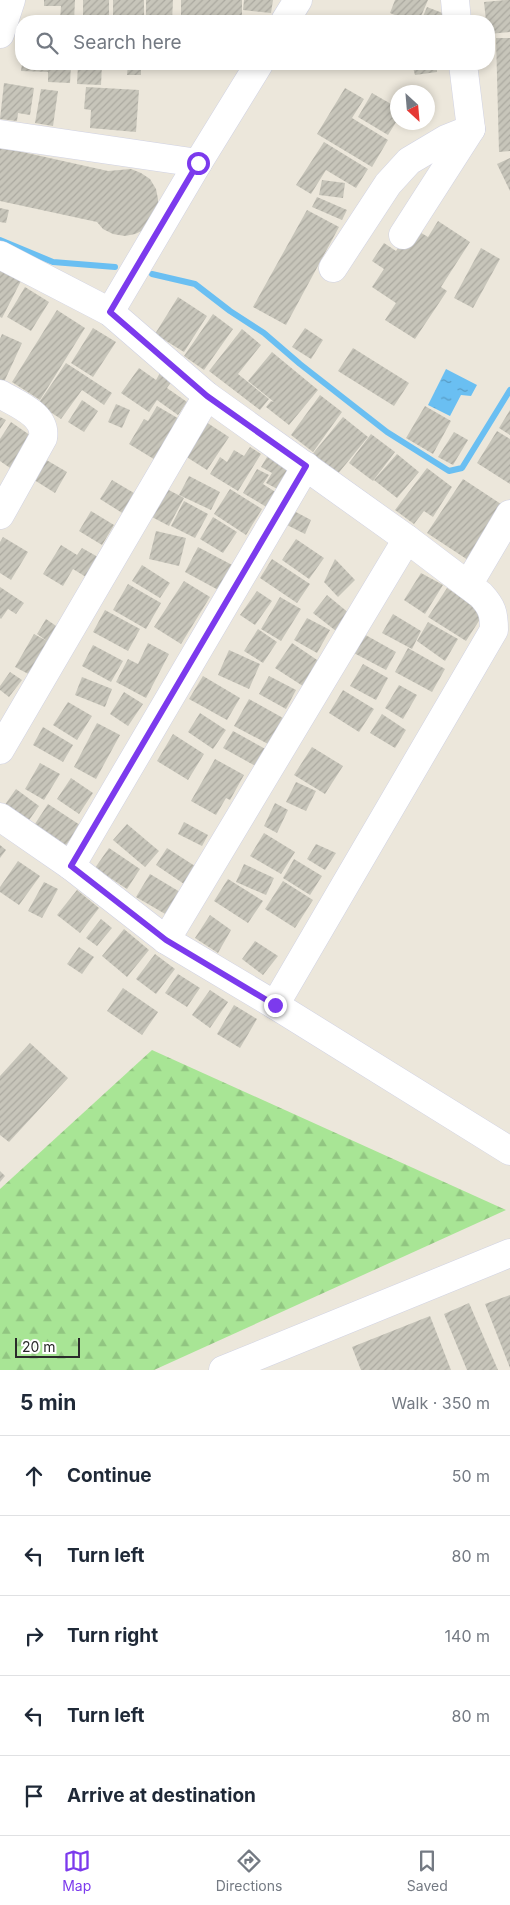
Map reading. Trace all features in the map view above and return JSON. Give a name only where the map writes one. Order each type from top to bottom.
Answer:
[{"type":"street","points":[[11,0],[0,34],[15,35]]},
{"type":"street","points":[[289,15],[298,0]]},
{"type":"street","points":[[455,0],[456,15]]},
{"type":"street","points":[[110,312],[255,70]]},
{"type":"street","points":[[404,235],[471,129],[464,70]]},
{"type":"street","points":[[333,268],[388,184],[409,161],[446,139],[471,129]]},
{"type":"street","points":[[0,134],[198,163]]},
{"type":"street","points":[[0,254],[110,312],[207,396],[407,539],[481,595],[490,605],[494,617],[494,630],[275,1005]]},
{"type":"street","points":[[0,394],[37,417],[44,430],[43,438],[0,515]]},
{"type":"street","points":[[0,750],[207,396]]},
{"type":"street","points":[[71,866],[306,466]]},
{"type":"street","points":[[468,585],[510,514]]},
{"type":"street","points":[[166,940],[407,539]]},
{"type":"street","points":[[0,816],[71,866],[166,940],[275,1005],[510,1151]]},
{"type":"street","points":[[223,1370],[510,1253]]},
{"type":"green space","points":[[152,1050],[506,1210],[154,1370],[0,1370],[0,1189]]},
{"type":"water","points":[[446,369],[477,385],[471,396],[461,395],[450,416],[428,405]]},
{"type":"building","points":[[44,0],[75,0],[74,15],[60,15],[61,6],[44,6]]},
{"type":"building","points":[[83,0],[109,0],[109,15],[83,15]]},
{"type":"building","points":[[113,0],[144,0],[144,15],[113,15]]},
{"type":"building","points":[[146,0],[173,0],[172,15],[146,15]]},
{"type":"building","points":[[181,0],[242,0],[242,15],[181,15]]},
{"type":"building","points":[[244,0],[273,0],[271,13],[243,10]]},
{"type":"building","points":[[395,0],[428,0],[422,15],[395,15],[390,13]]},
{"type":"building","points":[[510,0],[510,32],[495,33],[495,15],[485,15],[484,2]]},
{"type":"building","points":[[427,7],[445,14],[445,15],[424,15]]},
{"type":"building","points":[[496,38],[510,38],[510,151],[499,152]]},
{"type":"building","points":[[71,70],[70,83],[48,82],[48,72],[21,71]]},
{"type":"building","points":[[78,70],[102,70],[101,85],[77,84]]},
{"type":"building","points":[[127,70],[141,70],[141,75],[127,75]]},
{"type":"building","points":[[414,70],[437,70],[437,72],[415,75]]},
{"type":"building","points":[[4,83],[34,88],[30,115],[18,113],[17,121],[0,119]]},
{"type":"building","points":[[86,87],[139,90],[136,132],[90,128],[91,110],[84,109]]},
{"type":"building","points":[[345,88],[364,99],[352,118],[388,140],[372,167],[317,134]]},
{"type":"building","points":[[41,89],[58,91],[53,126],[35,123]]},
{"type":"building","points":[[372,93],[390,103],[391,130],[388,135],[358,117]]},
{"type":"building","points":[[324,142],[368,169],[356,188],[326,170],[311,194],[296,185]]},
{"type":"building","points":[[0,147],[108,171],[131,169],[150,179],[156,189],[158,210],[146,229],[125,236],[113,234],[103,229],[97,222],[0,201]]},
{"type":"building","points":[[510,158],[510,191],[497,164]]},
{"type":"building","points":[[322,180],[345,183],[343,198],[319,195]]},
{"type":"building","points":[[317,197],[347,210],[342,220],[312,207]]},
{"type":"building","points":[[0,208],[9,210],[6,223],[0,222]]},
{"type":"building","points":[[307,210],[339,227],[286,325],[253,307]]},
{"type":"building","points":[[438,221],[470,242],[441,287],[447,291],[415,339],[385,320],[396,303],[372,287],[384,269],[372,261],[384,243],[396,251],[405,238],[418,231],[428,237]]},
{"type":"building","points":[[481,248],[500,259],[473,308],[454,298]]},
{"type":"building","points":[[0,270],[21,281],[2,318],[0,317]]},
{"type":"building","points":[[25,287],[49,302],[31,331],[7,317]]},
{"type":"building","points":[[178,297],[207,316],[184,352],[155,334]]},
{"type":"building","points":[[57,310],[85,328],[40,400],[12,382]]},
{"type":"building","points":[[213,314],[233,329],[204,370],[184,356]]},
{"type":"building","points":[[93,328],[116,342],[93,377],[71,363]]},
{"type":"building","points":[[305,328],[323,340],[311,359],[292,347]]},
{"type":"building","points":[[242,329],[261,345],[238,374],[269,399],[260,410],[209,371]]},
{"type":"building","points":[[2,334],[22,343],[4,382],[0,380],[0,339]]},
{"type":"building","points":[[353,348],[409,383],[394,406],[338,371]]},
{"type":"building","points":[[272,352],[318,390],[289,425],[266,407],[271,401],[274,402],[248,381]]},
{"type":"building","points":[[66,363],[112,393],[104,405],[82,390],[61,419],[38,404]]},
{"type":"building","points":[[139,368],[156,380],[160,373],[172,381],[167,388],[187,402],[178,415],[157,400],[149,412],[121,393]]},
{"type":"building","points":[[320,395],[342,412],[313,452],[291,435]]},
{"type":"building","points":[[82,400],[98,411],[84,432],[68,422]]},
{"type":"building","points":[[116,404],[130,410],[122,428],[108,422]]},
{"type":"building","points":[[157,406],[181,420],[157,461],[129,444],[144,419],[148,421]]},
{"type":"building","points":[[425,406],[451,421],[433,454],[406,438]]},
{"type":"building","points":[[510,410],[510,435],[499,428]]},
{"type":"building","points":[[0,417],[6,420],[0,429]]},
{"type":"building","points":[[343,417],[368,437],[336,476],[311,456]]},
{"type":"building","points":[[11,422],[34,438],[13,470],[0,461],[0,439]]},
{"type":"building","points":[[206,422],[229,437],[207,470],[185,456]]},
{"type":"building","points":[[497,431],[510,439],[510,484],[477,463]]},
{"type":"building","points":[[454,432],[468,440],[453,465],[438,457]]},
{"type":"building","points":[[371,434],[395,452],[373,481],[349,463]]},
{"type":"building","points":[[250,447],[261,454],[238,491],[210,474],[220,457],[227,462],[234,450],[244,456]]},
{"type":"building","points":[[270,452],[297,467],[283,492],[266,483],[272,473],[261,467]]},
{"type":"building","points":[[397,454],[419,472],[397,498],[374,480]]},
{"type":"building","points":[[43,458],[67,472],[55,493],[31,478]]},
{"type":"building","points":[[427,468],[452,487],[433,517],[424,511],[414,524],[395,510]]},
{"type":"building","points":[[257,469],[269,475],[263,484],[277,493],[268,508],[243,493]]},
{"type":"building","points":[[189,476],[220,492],[211,510],[179,495]]},
{"type":"building","points":[[463,479],[507,508],[471,562],[427,533]]},
{"type":"building","points":[[112,480],[139,496],[127,516],[100,499]]},
{"type":"building","points":[[163,487],[184,498],[169,526],[152,517],[161,502]]},
{"type":"building","points":[[230,489],[262,509],[246,535],[214,514]]},
{"type":"building","points":[[184,501],[208,514],[195,538],[171,526]]},
{"type":"building","points":[[91,511],[114,525],[102,545],[79,531]]},
{"type":"building","points":[[294,511],[311,520],[305,534],[287,525]]},
{"type":"building","points":[[213,517],[237,532],[223,553],[200,539]]},
{"type":"building","points":[[156,531],[186,538],[179,566],[149,559]]},
{"type":"building","points":[[3,537],[28,552],[11,580],[0,573],[0,542]]},
{"type":"building","points":[[296,539],[324,558],[309,579],[282,560]]},
{"type":"building","points":[[61,545],[77,555],[82,548],[98,557],[86,577],[73,569],[63,586],[43,574]]},
{"type":"building","points":[[198,547],[236,567],[222,592],[185,572]]},
{"type":"building","points":[[272,559],[310,584],[297,603],[260,578]]},
{"type":"building","points":[[335,559],[355,580],[338,597],[324,582]]},
{"type":"building","points":[[142,565],[170,583],[160,598],[132,581]]},
{"type":"building","points":[[421,573],[443,585],[425,614],[404,600]]},
{"type":"building","points":[[184,581],[210,597],[181,644],[154,627]]},
{"type":"building","points":[[128,584],[161,603],[146,629],[113,610]]},
{"type":"building","points":[[0,587],[24,603],[16,614],[8,609],[1,619],[0,618]]},
{"type":"building","points":[[447,588],[484,613],[466,641],[428,617]]},
{"type":"building","points":[[257,591],[272,601],[255,625],[240,615]]},
{"type":"building","points":[[327,595],[350,614],[336,631],[313,613]]},
{"type":"building","points":[[280,597],[301,609],[281,641],[261,629]]},
{"type":"building","points":[[105,610],[140,629],[128,651],[93,632]]},
{"type":"building","points":[[393,614],[421,631],[412,649],[382,633]]},
{"type":"building","points":[[307,618],[330,630],[317,653],[294,640]]},
{"type":"building","points":[[46,619],[62,630],[36,678],[15,667],[34,634],[47,641],[37,634]]},
{"type":"building","points":[[428,622],[458,639],[445,661],[417,641]]},
{"type":"building","points":[[258,629],[277,642],[263,663],[244,651]]},
{"type":"building","points":[[362,633],[396,652],[386,670],[352,652]]},
{"type":"building","points":[[148,643],[169,654],[146,698],[116,682],[128,659],[138,664]]},
{"type":"building","points":[[292,643],[326,666],[309,690],[275,668]]},
{"type":"building","points":[[93,645],[123,661],[111,682],[82,666]]},
{"type":"building","points":[[408,648],[445,669],[432,692],[395,672]]},
{"type":"building","points":[[229,650],[260,664],[249,689],[218,675]]},
{"type":"building","points":[[363,664],[388,678],[376,700],[350,686]]},
{"type":"building","points":[[10,672],[22,680],[9,697],[0,690],[0,686]]},
{"type":"building","points":[[203,676],[240,698],[227,720],[189,699]]},
{"type":"building","points":[[269,676],[296,690],[286,709],[259,694]]},
{"type":"building","points":[[82,677],[112,689],[105,707],[75,695]]},
{"type":"building","points":[[399,685],[417,695],[403,719],[385,708]]},
{"type":"building","points":[[343,690],[374,709],[359,732],[329,713]]},
{"type":"building","points":[[124,692],[143,704],[128,726],[110,714]]},
{"type":"building","points":[[249,699],[283,718],[268,744],[234,726]]},
{"type":"building","points":[[68,702],[92,716],[77,740],[53,725]]},
{"type":"building","points":[[200,713],[226,730],[213,749],[188,732]]},
{"type":"building","points":[[382,714],[406,730],[395,748],[370,733]]},
{"type":"building","points":[[97,723],[120,735],[96,779],[74,767]]},
{"type":"building","points":[[43,727],[73,745],[63,762],[33,745]]},
{"type":"building","points":[[233,731],[269,751],[259,768],[223,748]]},
{"type":"building","points":[[173,734],[204,754],[188,780],[157,761]]},
{"type":"building","points":[[312,747],[343,766],[325,794],[294,775]]},
{"type":"building","points":[[215,759],[244,775],[230,800],[226,798],[216,815],[191,801]]},
{"type":"building","points":[[40,763],[60,774],[44,800],[25,789]]},
{"type":"building","points":[[71,778],[93,793],[79,814],[57,799]]},
{"type":"building","points":[[296,782],[316,791],[306,811],[286,802]]},
{"type":"building","points":[[16,789],[39,806],[27,823],[4,806]]},
{"type":"building","points":[[275,803],[288,810],[277,833],[264,826]]},
{"type":"building","points":[[48,804],[80,825],[64,848],[33,827]]},
{"type":"building","points":[[184,822],[208,835],[202,846],[178,834]]},
{"type":"building","points":[[127,824],[159,851],[145,867],[113,840]]},
{"type":"building","points":[[264,833],[295,852],[281,874],[250,856]]},
{"type":"building","points":[[316,844],[336,853],[325,870],[307,859]]},
{"type":"building","points":[[0,845],[6,850],[0,858]]},
{"type":"building","points":[[109,848],[140,869],[127,889],[95,868]]},
{"type":"building","points":[[167,848],[198,868],[187,886],[156,865]]},
{"type":"building","points":[[294,859],[322,876],[310,895],[283,878]]},
{"type":"building","points":[[18,861],[40,876],[19,905],[0,892],[0,887]]},
{"type":"building","points":[[244,864],[274,878],[266,895],[236,882]]},
{"type":"building","points":[[150,874],[185,895],[172,918],[136,897]]},
{"type":"building","points":[[228,879],[263,901],[248,923],[214,901]]},
{"type":"building","points":[[283,881],[313,900],[295,928],[265,909]]},
{"type":"building","points":[[44,882],[58,889],[42,918],[28,911]]},
{"type":"building","points":[[77,890],[99,908],[80,933],[57,915]]},
{"type":"building","points":[[210,915],[231,930],[218,953],[195,938]]},
{"type":"building","points":[[101,919],[112,928],[97,946],[86,938]]},
{"type":"building","points":[[124,929],[149,950],[127,977],[102,956]]},
{"type":"building","points":[[255,941],[278,956],[263,975],[242,959]]},
{"type":"building","points":[[79,947],[94,957],[82,974],[67,964]]},
{"type":"building","points":[[155,954],[175,969],[156,994],[136,979]]},
{"type":"building","points":[[178,974],[200,988],[187,1007],[165,993]]},
{"type":"building","points":[[123,988],[158,1012],[142,1035],[107,1011]]},
{"type":"building","points":[[210,990],[228,1002],[210,1028],[192,1015]]},
{"type":"building","points":[[234,1005],[257,1019],[240,1048],[217,1034]]},
{"type":"building","points":[[30,1043],[68,1078],[9,1142],[0,1135],[0,1076]]},
{"type":"building","points":[[0,1171],[5,1176],[0,1182]]},
{"type":"building","points":[[510,1295],[510,1368],[485,1304]]},
{"type":"building","points":[[469,1303],[498,1370],[467,1370],[444,1314]]},
{"type":"building","points":[[430,1316],[451,1370],[361,1370],[352,1347]]},
{"type":"waterway","points":[[0,240],[53,262],[115,267]]},
{"type":"waterway","points":[[152,274],[195,284],[230,311],[264,333],[300,364],[387,432],[449,471],[462,468],[510,390]]},
{"type":"route","points":[[198,163],[110,312],[207,396],[306,466],[71,866],[166,940],[275,1005]]}]
